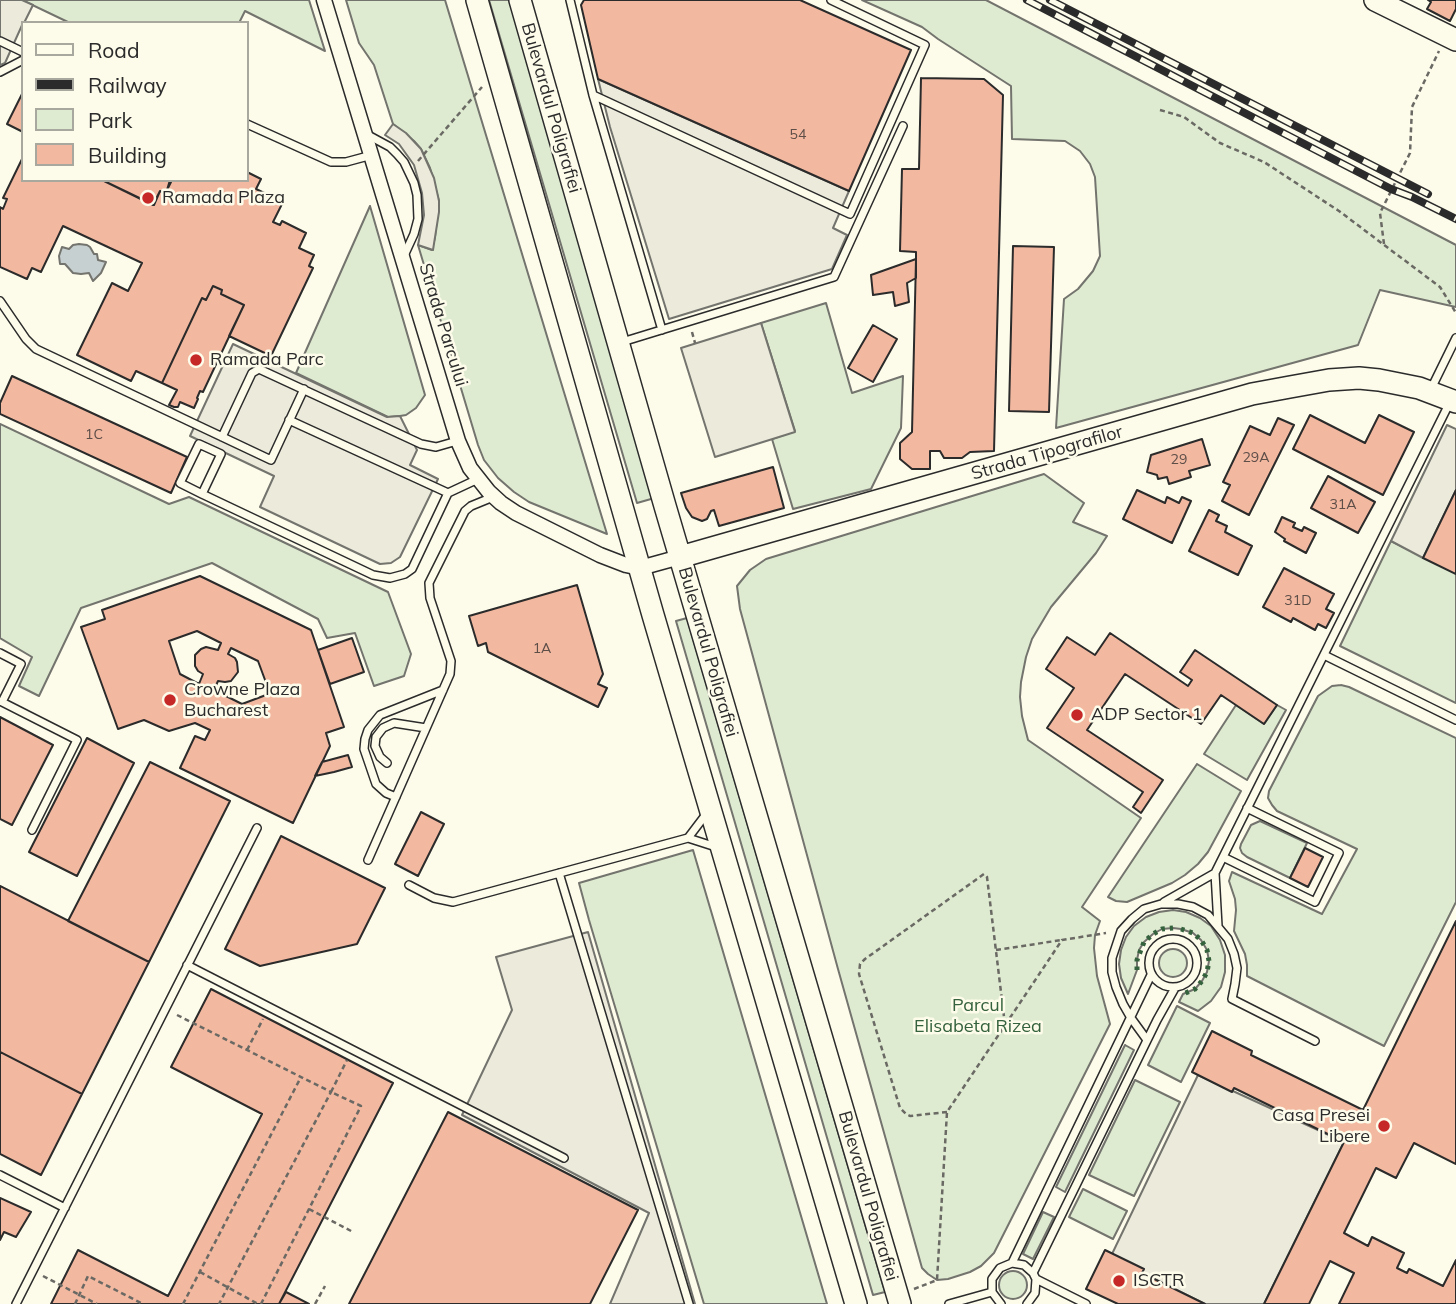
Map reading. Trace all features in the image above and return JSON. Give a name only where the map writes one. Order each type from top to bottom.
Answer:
[{"type":"main road","points":[[477,0],[856,1304]]},
{"type":"main road","name":"Bulevardul Poligrafiei","points":[[520,0],[680,557],[904,1297]]},
{"type":"main road","points":[[1375,0],[1451,38]]},
{"type":"main road","name":"Strada Tipografilor","points":[[680,557],[1252,394],[1329,380],[1359,379],[1396,382],[1454,401]]},
{"type":"street","name":"Strada Parcului","points":[[324,0],[463,454],[478,479],[493,496],[516,513],[600,555],[640,568]]},
{"type":"street","name":"Strada Tipografilor","points":[[640,568],[680,557]]},
{"type":"lane","points":[[570,0],[593,96],[662,330]]},
{"type":"lane","points":[[593,96],[850,214],[925,45],[831,0]]},
{"type":"lane","points":[[0,41],[21,51]]},
{"type":"lane","points":[[0,72],[21,61]]},
{"type":"lane","points":[[248,124],[331,162],[346,162],[372,155]]},
{"type":"lane","points":[[618,344],[834,277],[903,127]]},
{"type":"lane","points":[[365,133],[397,154],[409,172],[417,195],[418,219],[403,259]]},
{"type":"lane","points":[[0,300],[26,339],[36,349],[271,460],[304,389]]},
{"type":"lane","points":[[1430,392],[1456,338]]},
{"type":"lane","points":[[222,437],[252,373],[259,369],[421,444],[436,447],[458,441]]},
{"type":"lane","points":[[1218,926],[1215,873],[1454,401]]},
{"type":"lane","points":[[289,420],[448,493]]},
{"type":"lane","points":[[202,494],[221,454],[198,444],[180,483],[202,494],[373,575],[390,578],[412,569],[448,493],[478,479]]},
{"type":"lane","points":[[368,860],[452,667],[430,598],[429,583],[465,511],[493,496]]},
{"type":"lane","points":[[0,653],[21,664],[2,702],[77,740],[32,830]]},
{"type":"lane","points":[[1324,655],[1456,720]]},
{"type":"lane","points":[[396,797],[376,784],[364,749],[368,730],[380,715],[443,690]]},
{"type":"lane","points":[[387,763],[380,757],[375,746],[376,737],[383,728],[394,723],[426,728]]},
{"type":"lane","points":[[688,838],[711,807]]},
{"type":"lane","points":[[1223,857],[1315,902],[1339,853],[1247,808]]},
{"type":"lane","points":[[16,1304],[257,828]]},
{"type":"lane","points":[[409,885],[434,898],[453,902],[688,838],[723,850]]},
{"type":"lane","points":[[559,873],[689,1304]]},
{"type":"lane","points":[[1147,1040],[1130,1018],[1112,972],[1112,958],[1121,931],[1144,909],[1161,904],[1215,873]]},
{"type":"lane","points":[[1161,904],[1192,907],[1208,915],[1228,939],[1237,968],[1232,999],[1315,1041]]},
{"type":"lane","points":[[1169,939],[1184,942],[1195,953],[1197,961],[1197,968],[1189,982],[1175,988],[1161,985],[1151,975],[1149,968],[1149,960],[1155,946],[1169,939]]},
{"type":"lane","points":[[187,964],[564,1158]]},
{"type":"lane","points":[[1012,1263],[1151,975]]},
{"type":"lane","points":[[1027,1304],[1035,1293],[1035,1276],[1147,1040],[1175,988]]},
{"type":"lane","points":[[0,1175],[65,1208]]},
{"type":"lane","points":[[1001,1304],[995,1298],[991,1286],[995,1273],[1012,1263],[1024,1265],[1035,1276],[1086,1304]]},
{"type":"lane","points":[[949,1304],[992,1292]]},
{"type":"path","points":[[1384,244],[1380,213],[1410,153],[1412,107],[1451,38]]},
{"type":"path","points":[[409,172],[497,70]]},
{"type":"path","points":[[1160,110],[1184,117],[1220,143],[1264,162],[1339,211],[1440,287],[1456,313]]},
{"type":"path","points":[[947,1112],[910,1116],[900,1108],[858,969],[865,959],[984,874],[988,877],[1005,1025]]},
{"type":"path","points":[[996,950],[1121,931]]},
{"type":"path","points":[[904,1297],[937,1280],[947,1112],[1062,940]]},
{"type":"path","points":[[247,1050],[269,1007]]},
{"type":"path","points":[[164,1009],[361,1107],[260,1304],[199,1272]]},
{"type":"path","points":[[219,1304],[353,1050]]},
{"type":"path","points":[[183,1304],[301,1077]]},
{"type":"path","points":[[309,1209],[353,1232]]},
{"type":"path","points":[[33,1271],[97,1304]]},
{"type":"path","points":[[75,1304],[88,1276],[143,1304]]},
{"type":"path","points":[[315,1304],[325,1286]]},
{"type":"green space","points":[[22,0],[309,0],[325,51],[245,11],[240,21],[66,21]]},
{"type":"green space","points":[[346,0],[445,0],[607,534],[529,502],[498,478],[484,460],[418,245],[432,250],[435,237],[439,201],[430,168],[421,149],[393,124],[374,65],[359,43]]},
{"type":"green space","points":[[489,0],[512,0],[658,497],[637,503]]},
{"type":"green space","points":[[862,0],[986,0],[1456,245],[1456,307],[1380,290],[1358,345],[1056,428],[1064,299],[1078,289],[1093,271],[1100,256],[1095,177],[1090,164],[1080,151],[1065,141],[1012,139],[1011,86],[922,27]]},
{"type":"green space","points":[[370,206],[425,395],[416,408],[400,416],[388,417],[296,373]]},
{"type":"green space","points":[[826,303],[852,393],[903,376],[901,428],[871,489],[793,509],[772,439],[795,431],[761,323]]},
{"type":"green space","points":[[0,424],[169,504],[189,497],[388,592],[411,654],[404,676],[374,686],[355,633],[327,638],[318,619],[212,563],[81,608],[39,696],[19,686],[32,657],[0,638]]},
{"type":"green space","name":"Parcul Elisabeta Rizea","points":[[1044,474],[1084,503],[1073,522],[1107,536],[1051,607],[1032,639],[1026,657],[1020,697],[1028,740],[1141,818],[1082,907],[1100,921],[1094,948],[1097,976],[1110,1024],[994,1253],[981,1266],[970,1272],[937,1280],[922,1268],[740,609],[737,586],[750,570],[766,559]]},
{"type":"green space","points":[[1456,490],[1456,703],[1340,646],[1391,541],[1423,557]]},
{"type":"green space","points":[[687,618],[885,1292],[873,1295],[676,621]]},
{"type":"green space","points":[[1341,685],[1456,738],[1456,902],[1384,1046],[1247,976],[1245,954],[1234,931],[1235,899],[1229,881],[1232,872],[1322,914],[1357,849],[1277,811],[1268,798],[1269,791],[1318,696],[1332,686]]},
{"type":"green space","points":[[1236,705],[1264,724],[1277,705],[1286,710],[1247,780],[1204,754]]},
{"type":"green space","points":[[1197,764],[1241,791],[1208,852],[1198,864],[1172,883],[1127,902],[1108,897]]},
{"type":"green space","points":[[1260,821],[1307,843],[1290,878],[1242,853],[1241,844],[1251,825]]},
{"type":"green space","points":[[693,850],[827,1304],[704,1304],[589,920],[579,883]]},
{"type":"green space","points":[[1173,910],[1186,912],[1211,926],[1225,955],[1225,972],[1221,987],[1211,1001],[1198,1011],[1179,1002],[1183,994],[1195,989],[1207,972],[1207,950],[1193,933],[1173,928],[1162,929],[1153,934],[1139,950],[1137,970],[1128,994],[1121,978],[1121,950],[1134,926],[1146,917]]},
{"type":"green space","points":[[1173,949],[1183,953],[1187,963],[1183,973],[1173,977],[1163,973],[1159,963],[1163,953]]},
{"type":"green space","points":[[1177,1006],[1210,1023],[1181,1082],[1148,1065]]},
{"type":"green space","points":[[1125,1045],[1134,1050],[1065,1192],[1056,1187]]},
{"type":"green space","points":[[1135,1080],[1180,1102],[1134,1196],[1089,1175]]},
{"type":"green space","points":[[1083,1189],[1127,1211],[1113,1239],[1069,1217]]},
{"type":"green space","points":[[1043,1212],[1054,1217],[1033,1259],[1023,1254]]},
{"type":"green space","points":[[1013,1271],[1023,1275],[1027,1285],[1023,1295],[1013,1299],[1003,1295],[999,1285],[1003,1275]]},
{"type":"shaded area","points":[[0,0],[22,0],[33,5],[25,21],[21,21],[21,27],[5,63],[0,65]]},
{"type":"shaded area","points":[[598,79],[849,191],[833,228],[847,235],[832,269],[669,319],[610,127]]},
{"type":"shaded area","points":[[393,124],[421,149],[434,178],[439,212],[433,250],[418,245],[424,215],[422,193],[414,165],[399,144],[385,135]]},
{"type":"shaded area","points":[[79,244],[90,247],[94,254],[97,254],[98,260],[106,262],[93,281],[89,273],[73,273],[65,264],[60,264],[62,247],[69,249]]},
{"type":"shaded area","points":[[761,323],[795,432],[715,457],[681,348]]},
{"type":"shaded area","points":[[233,344],[387,417],[400,416],[417,450],[410,465],[438,479],[400,557],[391,563],[380,564],[260,507],[274,476],[190,436]]},
{"type":"shaded area","points":[[1447,425],[1456,429],[1456,490],[1423,558],[1391,541]]},
{"type":"shaded area","points":[[588,932],[695,1304],[610,1304],[649,1213],[462,1115],[512,1010],[496,957]]},
{"type":"shaded area","points":[[1198,1075],[1344,1142],[1264,1304],[1205,1304],[1142,1273],[1112,1254]]},
{"type":"building","points":[[584,0],[800,0],[911,50],[849,191],[598,79],[581,5]]},
{"type":"building","points":[[1428,0],[1456,0],[1456,9],[1450,21],[1427,9],[1431,2]]},
{"type":"building","points":[[921,78],[984,79],[1003,95],[994,451],[970,452],[962,458],[944,458],[940,451],[930,451],[930,469],[912,469],[900,459],[900,443],[912,432],[916,252],[900,251],[902,169],[919,169]]},
{"type":"building","points":[[21,96],[21,131],[7,124]]},
{"type":"building","points":[[21,161],[21,182],[106,182],[154,205],[160,191],[167,190],[169,182],[248,182],[248,172],[261,179],[256,189],[283,202],[273,222],[280,225],[282,221],[306,233],[299,248],[314,255],[309,266],[313,268],[271,356],[229,336],[244,305],[221,294],[222,290],[213,286],[206,300],[202,298],[162,383],[136,371],[131,381],[77,355],[112,283],[128,291],[142,263],[63,226],[41,272],[32,268],[27,279],[0,267],[0,207],[3,209],[7,199],[3,198]]},
{"type":"building","name":"Ramada Plaza","points":[[106,182],[171,182],[167,190],[160,191],[153,205]]},
{"type":"building","points":[[1013,246],[1054,247],[1049,412],[1009,411]]},
{"type":"building","points":[[916,259],[916,278],[907,283],[909,302],[895,306],[893,292],[873,295],[871,275]]},
{"type":"building","name":"Ramada Parc","points":[[213,286],[222,290],[221,294],[244,305],[194,408],[180,402],[178,407],[174,407],[169,405],[177,390],[162,383],[202,298],[206,300]]},
{"type":"building","points":[[873,325],[897,339],[873,382],[848,368]]},
{"type":"building","points":[[12,376],[187,457],[171,493],[0,414],[0,403]]},
{"type":"building","points":[[1310,415],[1365,443],[1379,415],[1414,432],[1383,495],[1293,449]]},
{"type":"building","points":[[1278,418],[1294,425],[1249,515],[1222,501],[1230,485],[1223,482],[1250,426],[1270,435]]},
{"type":"building","points":[[1202,439],[1210,465],[1189,471],[1191,477],[1169,484],[1167,477],[1158,479],[1157,475],[1147,472],[1151,455]]},
{"type":"building","points":[[773,467],[784,508],[719,526],[714,510],[702,521],[692,517],[686,508],[681,493]]},
{"type":"building","points":[[1328,476],[1375,502],[1358,533],[1311,508]]},
{"type":"building","points":[[1137,490],[1165,503],[1167,497],[1179,503],[1182,497],[1191,501],[1172,543],[1123,519]]},
{"type":"building","points":[[1456,490],[1456,574],[1423,558]]},
{"type":"building","points":[[1209,510],[1219,515],[1216,521],[1227,526],[1225,532],[1252,546],[1238,575],[1189,551]]},
{"type":"building","points":[[1282,517],[1295,523],[1293,527],[1302,531],[1304,527],[1316,533],[1306,553],[1284,541],[1285,539],[1275,532]]},
{"type":"building","points":[[1284,568],[1334,594],[1326,609],[1334,613],[1326,628],[1318,624],[1315,630],[1293,618],[1291,622],[1263,607]]},
{"type":"building","name":"Crowne Plaza Bucharest","points":[[200,576],[311,630],[344,727],[326,733],[330,746],[293,823],[180,768],[195,736],[205,740],[210,730],[195,723],[169,731],[144,720],[118,729],[81,627],[105,619],[102,610]],"holes":[[[197,631],[221,643],[218,650],[206,647],[195,655],[195,666],[203,674],[199,684],[180,674],[169,641]],[[231,648],[258,661],[268,688],[266,695],[242,704],[214,690],[218,681],[231,681],[238,672],[235,658],[228,654]]]},
{"type":"building","points":[[577,585],[603,674],[598,684],[607,688],[598,707],[488,652],[486,643],[478,646],[469,616]]},
{"type":"building","name":"ADP Sector 1","points":[[1110,633],[1188,686],[1192,680],[1180,672],[1195,650],[1277,705],[1264,724],[1221,695],[1201,724],[1125,674],[1087,730],[1163,780],[1141,813],[1133,807],[1143,792],[1047,728],[1074,688],[1046,669],[1067,637],[1095,655]]},
{"type":"building","points":[[352,638],[364,672],[330,684],[318,650]]},
{"type":"building","points":[[0,717],[53,745],[12,825],[0,819]]},
{"type":"building","points":[[87,738],[134,763],[77,876],[29,852]]},
{"type":"building","points":[[348,755],[352,767],[315,776],[322,762]]},
{"type":"building","points":[[150,762],[230,801],[149,962],[68,921]]},
{"type":"building","points":[[421,812],[444,824],[418,876],[395,864]]},
{"type":"building","points":[[281,836],[385,888],[357,944],[260,966],[225,949]]},
{"type":"building","points":[[1305,848],[1323,857],[1308,887],[1290,878]]},
{"type":"building","points":[[0,886],[149,962],[82,1094],[0,1052]]},
{"type":"building","name":"Casa Presei Libere","points":[[1456,921],[1456,1164],[1414,1143],[1396,1178],[1376,1168],[1344,1233],[1368,1246],[1372,1237],[1404,1253],[1397,1268],[1407,1273],[1409,1269],[1443,1286],[1456,1260],[1456,1304],[1339,1304],[1354,1273],[1330,1261],[1309,1304],[1264,1304],[1344,1142],[1234,1088],[1232,1092],[1192,1072],[1212,1031],[1252,1051],[1251,1055],[1363,1110]]},
{"type":"building","points":[[211,989],[393,1083],[279,1304],[51,1304],[78,1250],[168,1296],[262,1114],[171,1067]]},
{"type":"building","points":[[0,1052],[82,1094],[41,1175],[0,1154]]},
{"type":"building","points":[[448,1112],[638,1210],[590,1304],[349,1304]]},
{"type":"building","points":[[0,1198],[31,1212],[16,1237],[4,1232],[0,1240]]},
{"type":"building","points":[[1105,1250],[1144,1269],[1142,1273],[1205,1304],[1118,1304],[1086,1289]]},
{"type":"building","points":[[286,1292],[309,1304],[279,1304]]},
{"type":"railway","points":[[1027,0],[1391,189],[1456,219]]},
{"type":"railway","points":[[1050,0],[1428,194]]},
{"type":"hedge","points":[[1137,970],[1137,960],[1144,942],[1162,929],[1173,928]]},
{"type":"hedge","points":[[1181,929],[1193,933],[1201,940],[1209,961],[1202,981],[1195,989],[1183,994]]},
{"type":"place","name":"Ramada Plaza","points":[[148,198]]},
{"type":"place","name":"Ramada Parc","points":[[196,360]]},
{"type":"place","name":"Crowne Plaza Bucharest","points":[[170,700]]},
{"type":"place","name":"ADP Sector 1","points":[[1077,715]]},
{"type":"place","name":"Casa Presei Libere","points":[[1384,1126]]},
{"type":"place","name":"ISCTR","points":[[1119,1281]]}]
